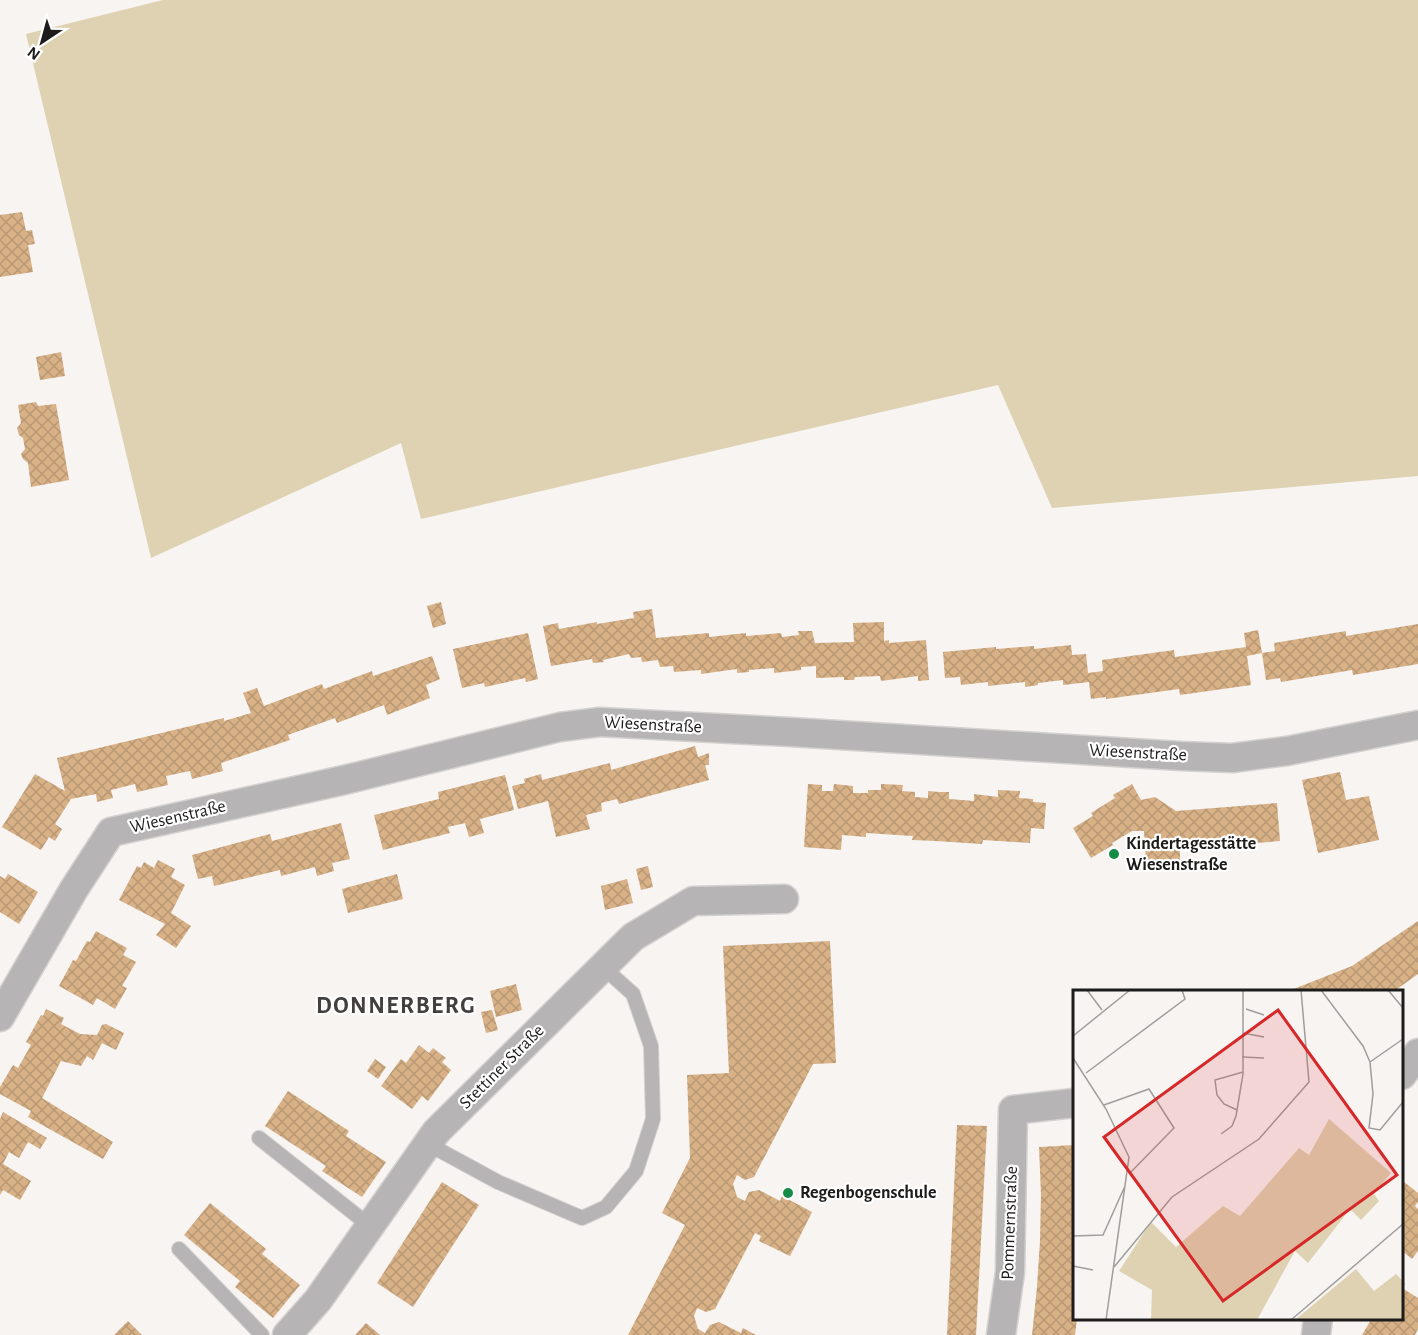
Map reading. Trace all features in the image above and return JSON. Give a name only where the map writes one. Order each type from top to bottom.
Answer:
[{"type":"street","name":"Wiesenstraße","points":[[0,1017],[111,832],[344,780],[560,727],[600,722],[1232,758],[1287,751],[1418,725]]},
{"type":"street","name":"Stettiner Straße","points":[[287,1335],[318,1300],[436,1132],[633,937],[693,900],[784,899]]},
{"type":"street","points":[[1403,1046],[1418,1044]]},
{"type":"street","points":[[1403,1072],[1418,1053]]},
{"type":"street","name":"Pommernstraße","points":[[1001,1335],[1010,1272],[1012,1110],[1073,1103]]},
{"type":"street","points":[[1316,1335],[1318,1320]]},
{"type":"lane","points":[[428,1144],[498,1182],[582,1218],[606,1207],[636,1171],[653,1119],[651,1046],[633,994],[603,967]]},
{"type":"lane","points":[[259,1138],[370,1226]]},
{"type":"lane","points":[[179,1249],[262,1335]]},
{"type":"shaded area","points":[[163,0],[1418,0],[1418,476],[1052,508],[998,385],[421,519],[401,443],[151,558],[26,34]]},
{"type":"building","points":[[22,212],[26,231],[32,230],[35,244],[28,245],[33,272],[0,277],[0,215]]},
{"type":"building","points":[[61,352],[65,376],[40,380],[36,357]]},
{"type":"building","points":[[36,402],[38,406],[56,404],[69,480],[31,487],[28,463],[21,454],[25,449],[23,438],[19,435],[17,428],[21,423],[18,405]]},
{"type":"building","points":[[441,602],[446,624],[433,628],[427,606]]},
{"type":"building","points":[[652,609],[656,638],[709,633],[709,637],[746,633],[746,636],[781,633],[782,637],[799,635],[798,631],[812,631],[815,643],[854,642],[853,623],[884,622],[884,641],[889,640],[889,643],[926,640],[929,680],[918,681],[918,676],[881,681],[880,676],[855,677],[854,680],[844,680],[844,677],[816,678],[816,666],[774,673],[774,668],[737,673],[737,669],[701,674],[701,670],[674,672],[673,666],[660,667],[658,660],[642,662],[641,657],[631,658],[629,654],[603,660],[604,662],[593,663],[592,659],[551,666],[543,626],[558,623],[559,629],[597,622],[597,624],[634,618],[633,612]]},
{"type":"building","points":[[1418,624],[1418,664],[1353,675],[1352,670],[1281,682],[1280,678],[1266,680],[1262,653],[1275,651],[1274,643],[1346,631],[1346,636]]},
{"type":"building","points":[[1258,630],[1262,653],[1247,656],[1251,685],[1180,695],[1179,689],[1091,699],[1089,682],[1063,685],[1063,680],[1025,687],[1025,682],[988,686],[988,682],[961,685],[960,677],[945,678],[943,652],[996,647],[996,649],[1034,646],[1034,649],[1071,645],[1072,655],[1086,654],[1088,673],[1103,671],[1102,660],[1174,650],[1175,657],[1246,647],[1244,633]]},
{"type":"building","points":[[528,633],[538,679],[526,682],[525,678],[485,687],[484,683],[462,688],[453,649]]},
{"type":"building","points":[[432,656],[440,679],[426,685],[430,698],[387,715],[384,705],[337,723],[335,718],[288,735],[290,740],[221,763],[223,771],[192,779],[190,771],[166,776],[168,785],[137,792],[135,784],[111,790],[113,798],[97,802],[96,794],[71,799],[55,824],[62,829],[55,841],[49,837],[41,850],[2,827],[35,774],[65,791],[57,758],[251,713],[243,693],[257,688],[264,706],[322,684],[324,689],[372,671],[373,676]]},
{"type":"building","points":[[695,746],[698,757],[709,753],[709,765],[705,765],[709,780],[619,804],[617,799],[601,803],[602,811],[586,815],[590,829],[556,837],[548,801],[518,809],[512,786],[525,783],[524,779],[541,774],[542,780],[610,763],[611,770]]},
{"type":"building","points":[[1340,772],[1346,800],[1369,796],[1379,840],[1318,853],[1302,780]]},
{"type":"building","points":[[505,775],[514,810],[480,819],[484,833],[469,837],[465,823],[448,827],[450,833],[383,850],[374,815],[439,799],[438,792]]},
{"type":"building","points":[[808,784],[822,785],[822,791],[833,791],[834,784],[853,786],[853,793],[881,790],[881,784],[903,785],[902,791],[915,792],[915,797],[928,798],[928,791],[949,792],[949,799],[974,801],[974,794],[998,797],[998,790],[1020,791],[1019,798],[1046,803],[1044,829],[1031,828],[1030,843],[983,840],[982,844],[912,840],[913,836],[866,833],[866,837],[842,835],[841,850],[804,847]]},
{"type":"building","points":[[1132,784],[1141,800],[1155,797],[1176,811],[1277,803],[1280,841],[1180,849],[1180,860],[1146,862],[1144,831],[1132,831],[1091,858],[1073,828],[1093,816],[1091,813],[1115,798],[1113,795]]},
{"type":"building","points":[[341,823],[350,859],[332,863],[334,871],[317,876],[315,867],[281,876],[280,870],[214,886],[212,876],[198,879],[192,855],[270,834],[272,841]]},
{"type":"building","points":[[158,860],[175,869],[171,877],[185,885],[171,913],[191,926],[176,948],[156,935],[165,924],[119,900],[137,866],[141,868],[144,862],[154,868]]},
{"type":"building","points":[[648,866],[653,887],[641,890],[636,869]]},
{"type":"building","points":[[8,874],[38,892],[19,924],[0,912],[0,876],[5,879]]},
{"type":"building","points":[[397,874],[403,899],[348,913],[342,889]]},
{"type":"building","points":[[627,879],[633,903],[605,910],[601,886]]},
{"type":"building","points":[[1418,921],[1418,974],[1396,990],[1291,990],[1352,966]]},
{"type":"building","points":[[96,931],[127,948],[123,955],[136,962],[122,986],[127,988],[115,1009],[97,998],[93,1005],[59,986],[73,960],[76,961],[87,941],[90,942]]},
{"type":"building","points":[[830,941],[836,1063],[813,1064],[754,1177],[745,1180],[737,1175],[733,1184],[737,1197],[745,1201],[749,1192],[759,1190],[780,1201],[782,1196],[812,1212],[790,1256],[759,1241],[761,1236],[755,1233],[715,1309],[706,1312],[697,1308],[694,1316],[698,1329],[705,1333],[710,1325],[719,1322],[741,1333],[743,1328],[756,1335],[628,1335],[685,1225],[662,1213],[690,1158],[687,1075],[729,1073],[723,946]]},
{"type":"building","points":[[516,984],[522,1010],[496,1017],[490,991]]},
{"type":"building","points":[[46,1009],[64,1018],[61,1024],[80,1034],[97,1035],[102,1025],[106,1024],[124,1033],[116,1050],[102,1043],[93,1060],[87,1056],[81,1066],[61,1061],[42,1098],[113,1142],[103,1159],[28,1117],[31,1111],[0,1094],[0,1087],[13,1065],[18,1068],[31,1045],[26,1042]]},
{"type":"building","points":[[492,1010],[498,1030],[486,1033],[481,1012]]},
{"type":"building","points":[[419,1045],[429,1053],[433,1048],[446,1058],[442,1062],[451,1070],[428,1101],[422,1096],[412,1109],[381,1086],[401,1059],[406,1063]]},
{"type":"building","points":[[375,1059],[386,1067],[378,1079],[367,1071]]},
{"type":"building","points":[[288,1091],[349,1131],[346,1136],[386,1162],[362,1197],[322,1171],[326,1166],[265,1126]]},
{"type":"building","points":[[3,1112],[47,1138],[40,1149],[28,1142],[19,1158],[9,1152],[3,1164],[31,1181],[20,1200],[3,1190],[0,1195],[0,1119]]},
{"type":"building","points":[[957,1125],[987,1126],[976,1335],[947,1335]]},
{"type":"building","points":[[1073,1145],[1073,1320],[1077,1320],[1075,1335],[1032,1335],[1040,1241],[1039,1147]]},
{"type":"building","points":[[1403,1181],[1418,1193],[1418,1202],[1415,1206],[1418,1209],[1418,1251],[1412,1259],[1403,1252]]},
{"type":"building","points":[[442,1182],[479,1205],[413,1307],[377,1283]]},
{"type":"building","points":[[210,1203],[266,1249],[262,1254],[300,1285],[273,1318],[235,1287],[240,1281],[184,1235]]},
{"type":"building","points":[[1403,1289],[1418,1298],[1418,1329],[1415,1335],[1362,1335],[1371,1320],[1403,1320]]},
{"type":"building","points":[[128,1321],[142,1335],[114,1335]]},
{"type":"building","points":[[366,1323],[380,1335],[355,1335]]},
{"type":"place","name":"Kindertagesstätte Wiesenstraße","points":[[1114,854]]},
{"type":"place","name":"Regenbogenschule","points":[[788,1193]]},
{"type":"district","name":"DONNERBERG","points":[[396,1006]]}]
